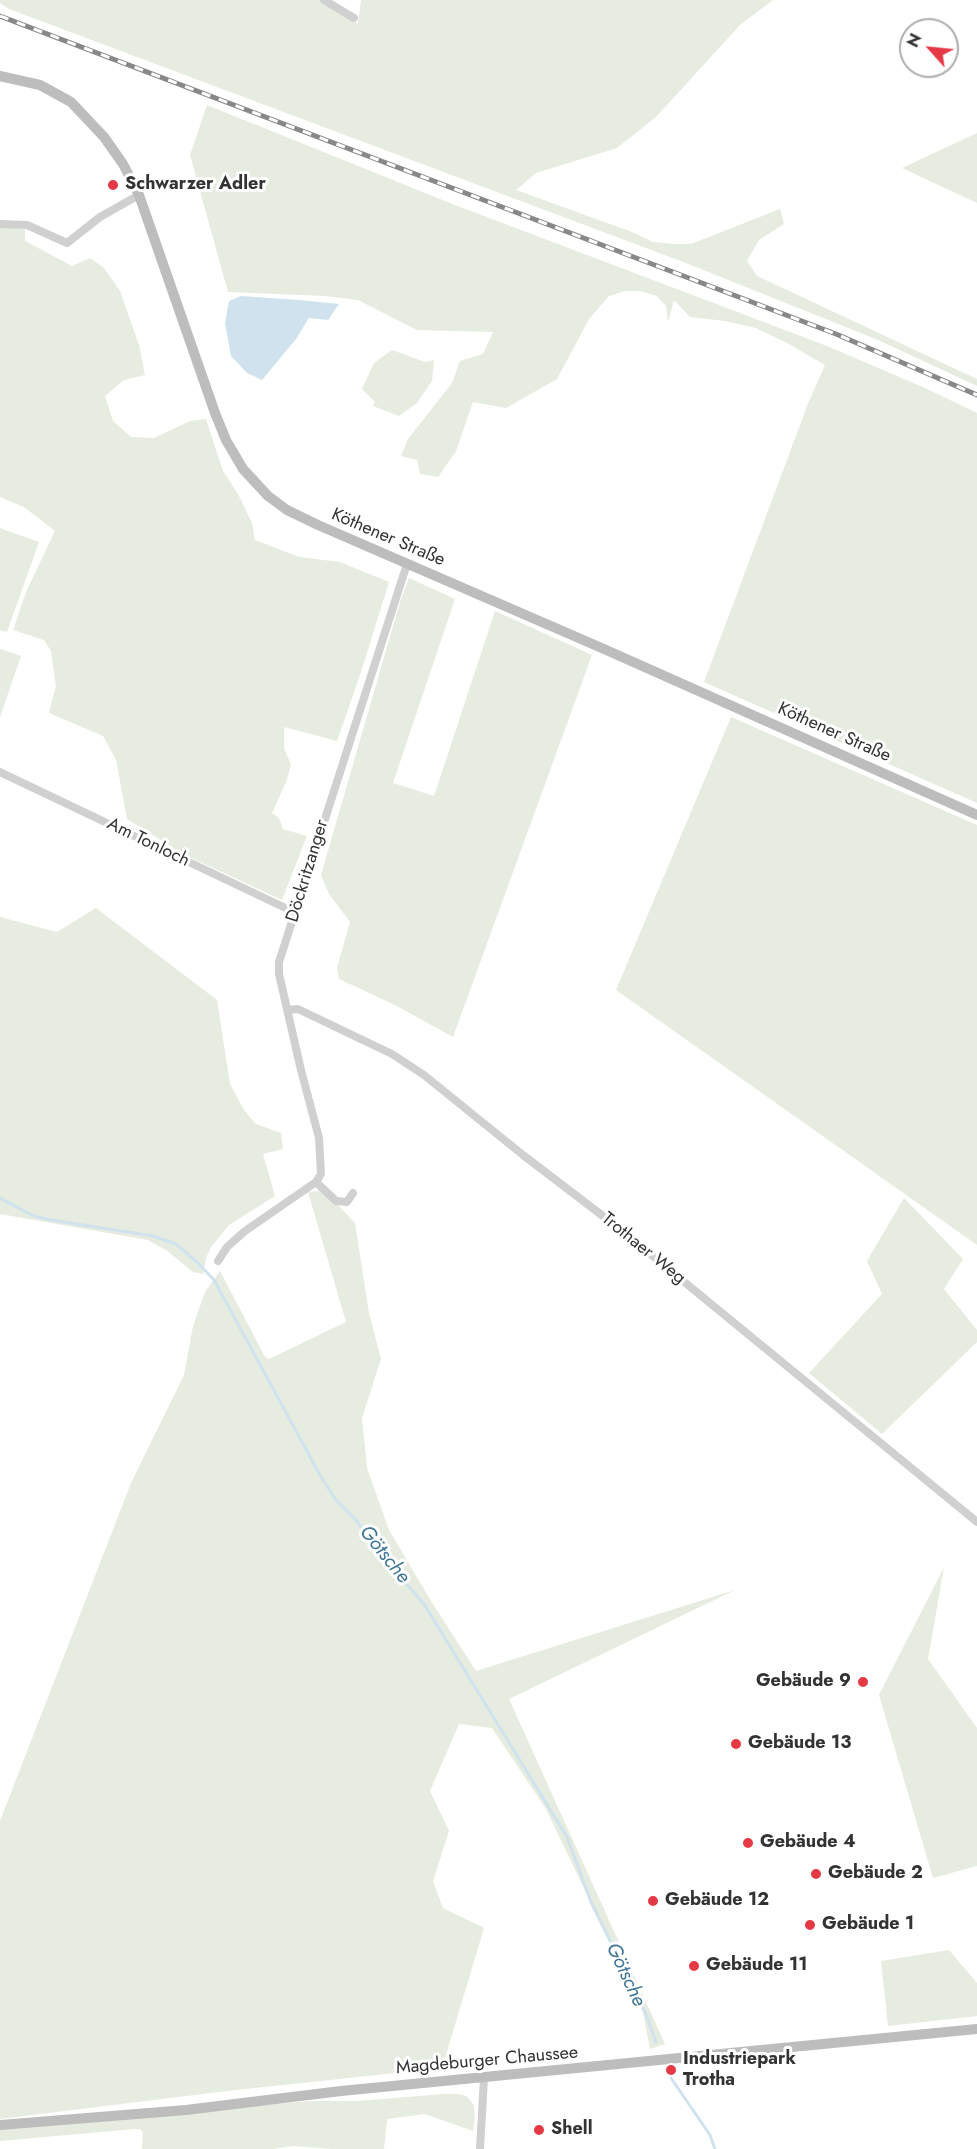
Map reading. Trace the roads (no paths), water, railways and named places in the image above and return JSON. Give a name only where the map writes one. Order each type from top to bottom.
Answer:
[{"type":"main road","name":"Köthener Straße","points":[[0,76],[40,85],[71,102],[115,151],[139,195],[226,440],[243,469],[268,496],[287,510],[318,525],[977,815]]},
{"type":"main road","name":"Magdeburger Chaussee","points":[[0,2125],[186,2110],[341,2091],[977,2030]]},
{"type":"street","points":[[324,0],[354,18]]},
{"type":"street","points":[[0,224],[27,225],[67,243],[100,217],[139,195]]},
{"type":"street","name":"Döckritzanger","points":[[316,1182],[321,1174],[319,1138],[300,1070],[279,974],[279,962],[407,564]]},
{"type":"street","name":"Am Tonloch","points":[[0,772],[296,913]]},
{"type":"street","name":"Trothaer Weg","points":[[288,1010],[298,1009],[319,1019],[392,1054],[424,1075],[616,1226],[977,1522]]},
{"type":"street","points":[[218,1261],[227,1247],[245,1231],[316,1182],[336,1201],[347,1202],[353,1192]]},
{"type":"street","points":[[480,2149],[484,2078]]},
{"type":"water","points":[[241,296],[339,304],[328,320],[309,318],[296,339],[262,380],[247,373],[231,356],[225,323],[229,301]]},
{"type":"waterway","name":"Götsche","points":[[0,1198],[34,1216],[153,1236],[176,1244],[214,1280],[321,1477],[336,1500],[356,1520],[381,1555],[424,1604],[567,1837],[591,1902],[645,2012],[656,2042]]},
{"type":"waterway","name":"Götsche","points":[[671,2078],[710,2135],[715,2149]]},
{"type":"railway","points":[[0,16],[836,334],[977,395]]},
{"type":"place","name":"Schwarzer Adler","points":[[113,185]]},
{"type":"place","name":"Gebäude 9","points":[[863,1682]]},
{"type":"place","name":"Gebäude 13","points":[[736,1744]]},
{"type":"place","name":"Gebäude 4","points":[[748,1843]]},
{"type":"place","name":"Gebäude 2","points":[[816,1874]]},
{"type":"place","name":"Gebäude 12","points":[[653,1901]]},
{"type":"place","name":"Gebäude 1","points":[[810,1925]]},
{"type":"place","name":"Gebäude 11","points":[[694,1966]]},
{"type":"place","name":"Industriepark Trotha","points":[[671,2070]]},
{"type":"place","name":"Shell","points":[[539,2130]]}]
